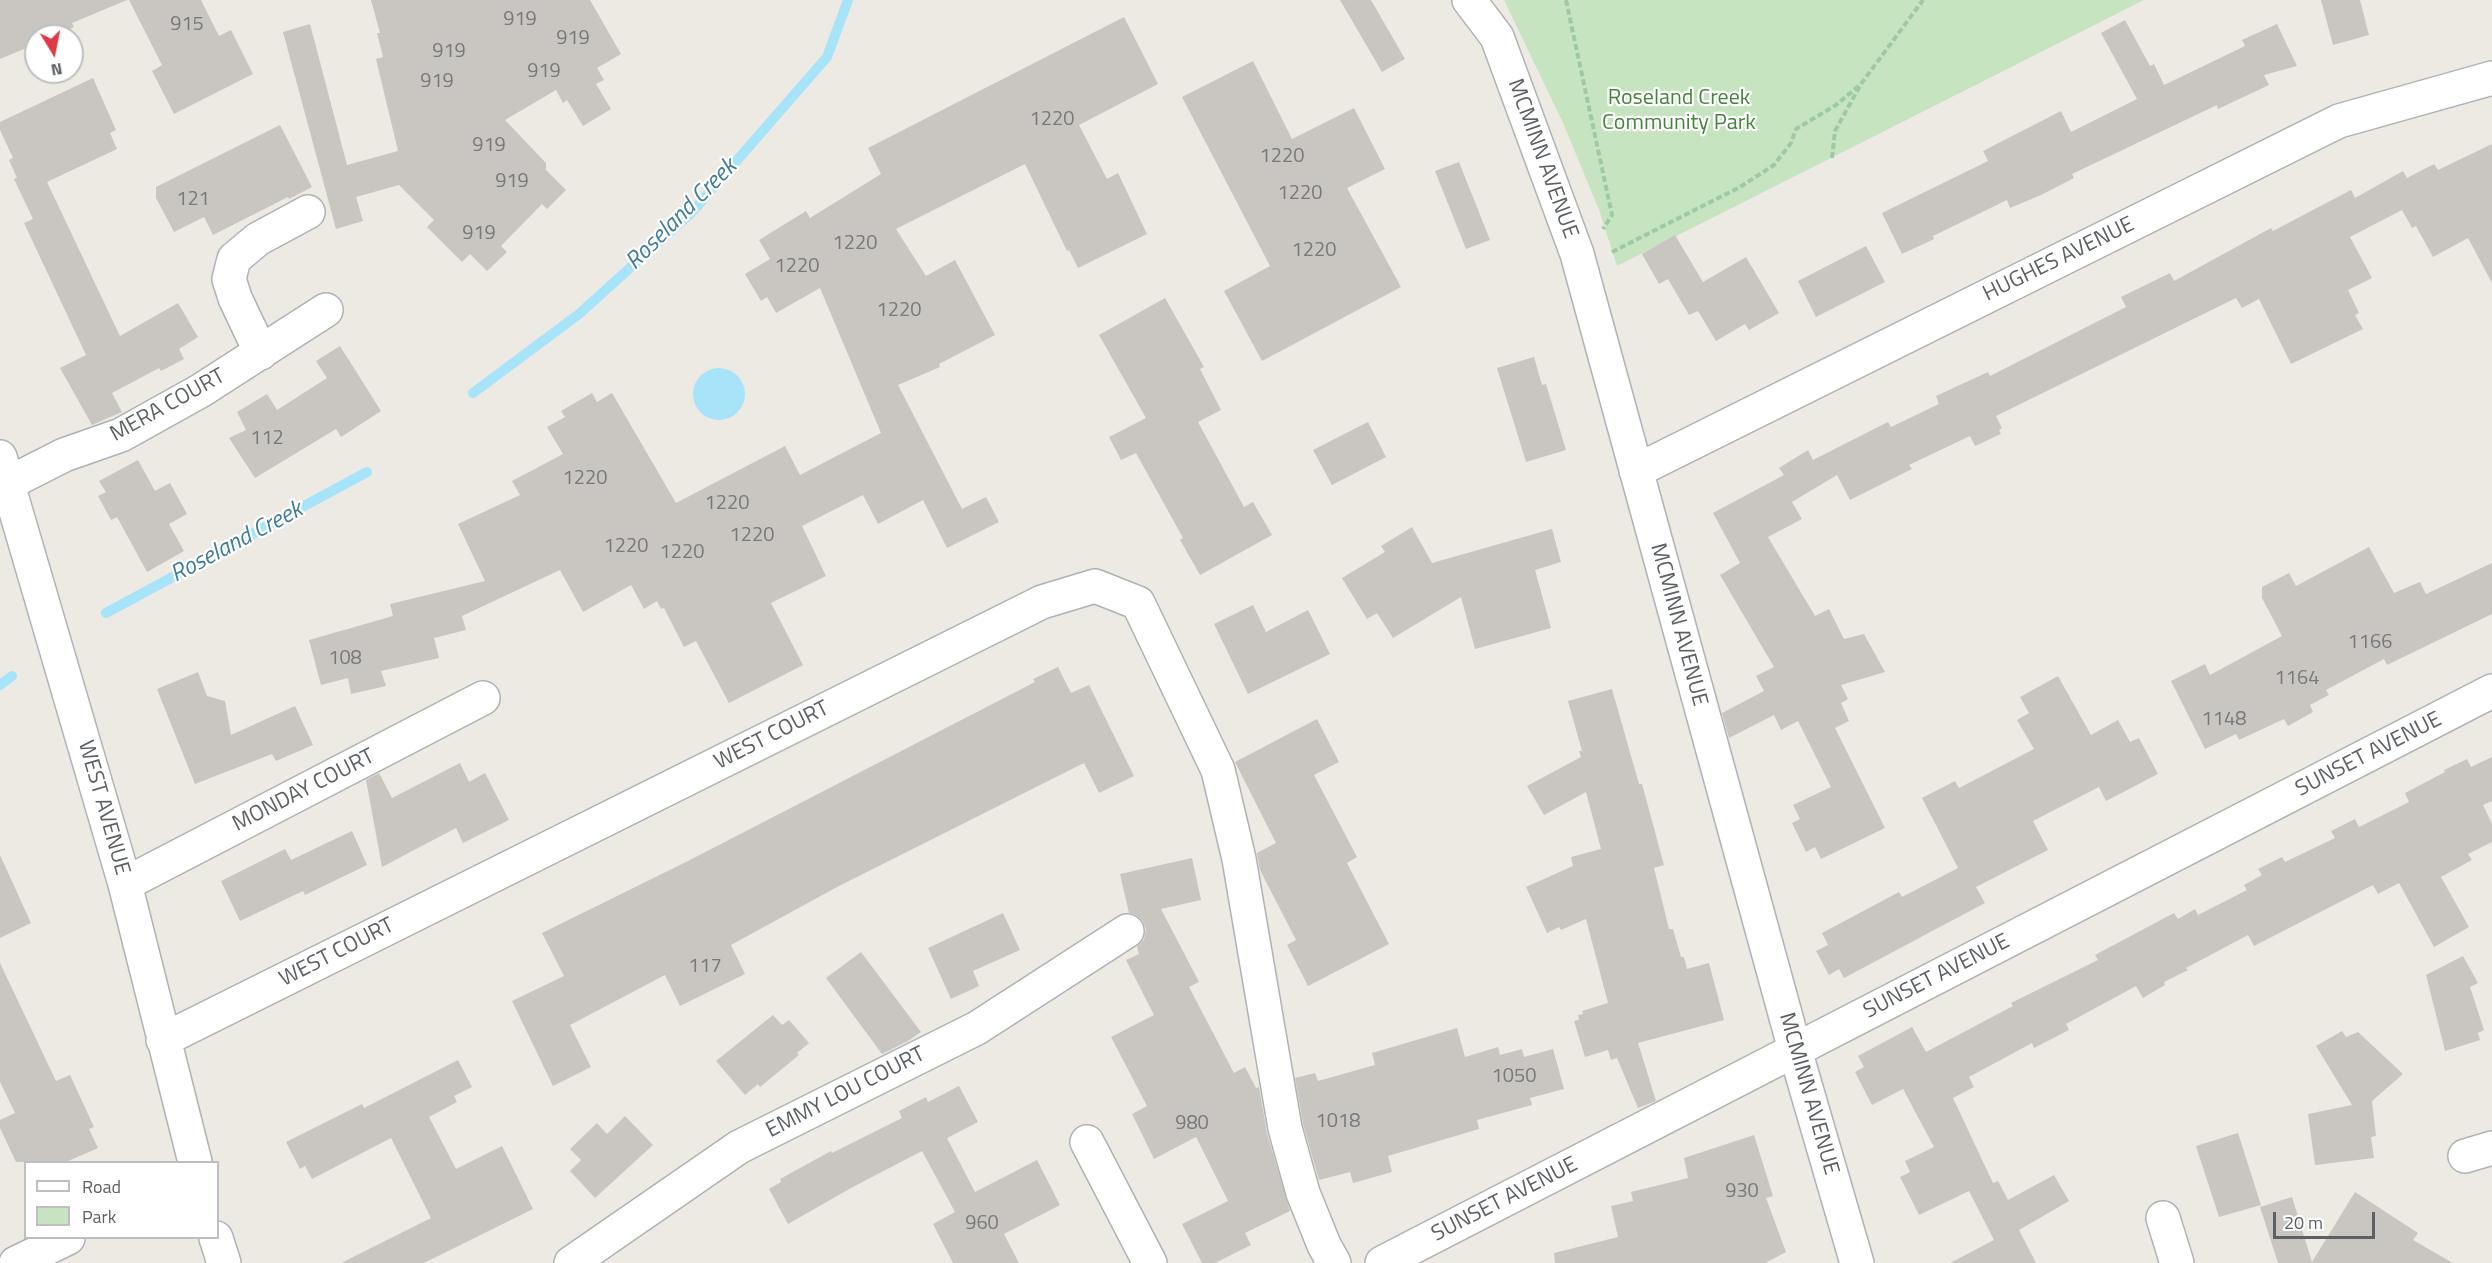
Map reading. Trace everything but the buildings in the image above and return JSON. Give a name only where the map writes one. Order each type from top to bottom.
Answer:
[{"type":"street","name":"MCMINN AVENUE","points":[[1469,0],[1497,37],[1577,254],[1795,1050],[1857,1263]]},
{"type":"street","name":"HUGHES AVENUE","points":[[1636,471],[2339,121],[2492,78]]},
{"type":"street","points":[[261,353],[234,298],[229,279],[234,259],[258,239],[308,212]]},
{"type":"street","name":"MERA COURT","points":[[2,469],[64,455],[121,435],[200,391],[326,310]]},
{"type":"street","name":"WEST AVENUE","points":[[2,469],[125,884],[195,1161]]},
{"type":"street","name":"WEST COURT","points":[[163,1040],[1042,602],[1095,586],[1138,603],[1218,770],[1239,859],[1285,1128],[1304,1193],[1324,1245],[1334,1263]]},
{"type":"street","name":"SUNSET AVENUE","points":[[1382,1263],[2492,692]]},
{"type":"street","name":"MONDAY COURT","points":[[125,884],[483,698]]},
{"type":"street","name":"EMMY LOU COURT","points":[[572,1263],[739,1147],[977,1028],[1127,931]]},
{"type":"street","points":[[1087,1142],[1150,1263]]},
{"type":"street","points":[[2163,1218],[2178,1263]]},
{"type":"street","points":[[16,1263],[66,1239]]},
{"type":"street","points":[[216,1239],[224,1263]]},
{"type":"path","points":[[1566,0],[1612,215],[1604,227],[1577,254]]},
{"type":"path","points":[[1832,158],[1835,131],[1862,84],[1923,0]]},
{"type":"path","points":[[1612,252],[1740,187],[1774,165],[1791,143],[1796,129],[1836,105],[1862,84]]},
{"type":"green space","name":"Roseland Creek Community Park","points":[[1504,0],[2144,0],[1617,266],[1599,210],[1564,125]]},
{"type":"water","points":[[719,368],[729,370],[737,376],[743,384],[745,394],[743,404],[737,412],[729,418],[719,420],[709,418],[701,412],[695,404],[693,394],[695,384],[701,376],[709,370]]},
{"type":"waterway","name":"Roseland Creek","points":[[473,393],[579,314],[692,212],[827,57],[848,0]]},
{"type":"waterway","name":"Roseland Creek","points":[[106,613],[367,472]]},
{"type":"waterway","name":"Roseland Creek","points":[[0,685],[12,676]]}]
